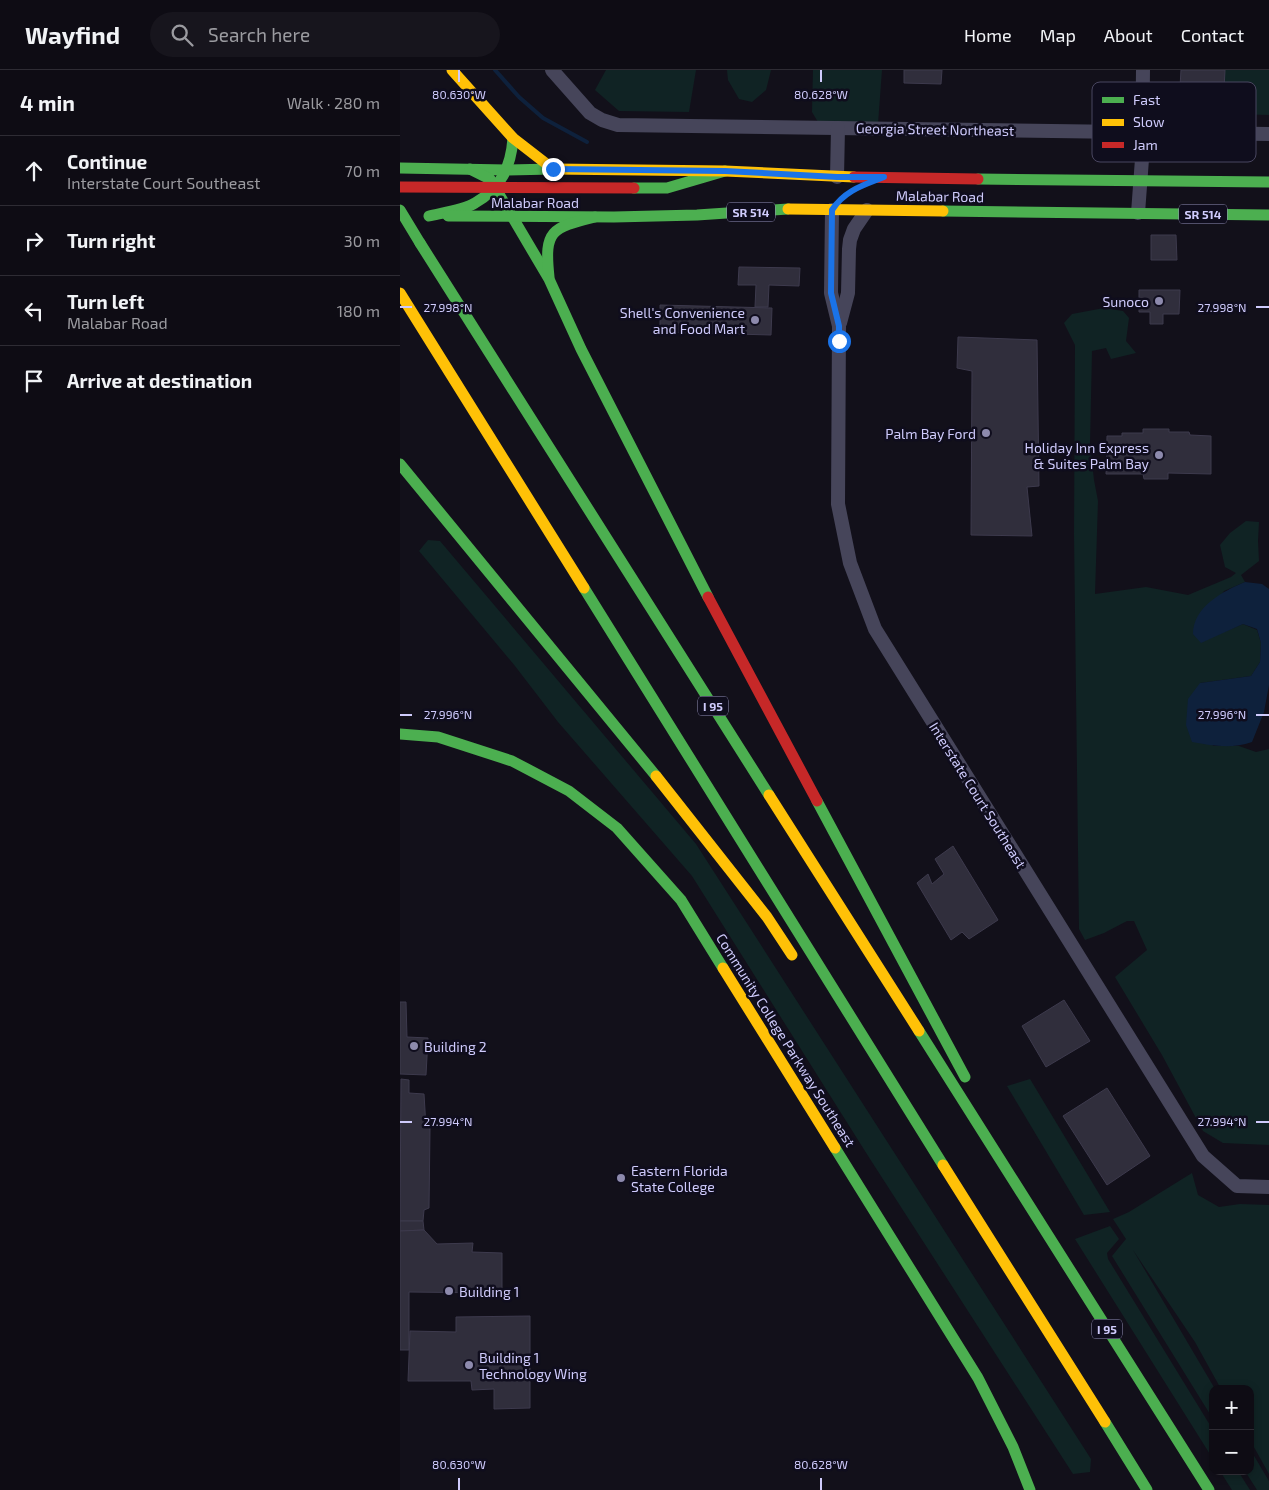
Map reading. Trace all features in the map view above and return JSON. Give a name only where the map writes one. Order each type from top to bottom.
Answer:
[{"type":"main road","points":[[452,70],[513,138],[553,169]]},
{"type":"main road","points":[[429,216],[474,204],[496,187],[507,170],[512,155],[513,138]]},
{"type":"main road","name":"Malabar Road","points":[[400,168],[725,171],[837,177],[1269,182]]},
{"type":"main road","points":[[470,169],[490,179],[496,187],[550,279],[581,350],[676,538],[969,1085]]},
{"type":"main road","points":[[400,187],[667,188],[725,171]]},
{"type":"main road","points":[[859,188],[884,177]]},
{"type":"main road","name":"Malabar Road","points":[[400,215],[595,217],[728,214],[836,204],[867,210],[1269,215]]},
{"type":"main road","name":"I 95","points":[[400,210],[1209,1490]]},
{"type":"main road","points":[[550,279],[547,261],[550,236],[558,227],[595,217]]},
{"type":"main road","points":[[400,293],[1147,1490]]},
{"type":"main road","points":[[400,464],[631,744],[767,917],[799,966]]},
{"type":"main road","name":"Community College Parkway Southeast","points":[[400,734],[438,737],[512,761],[569,791],[617,828],[681,900],[974,1371],[1013,1447],[1030,1490]]},
{"type":"main road","points":[[978,1102],[1005,1168]]},
{"type":"main road","points":[[906,1127],[927,1160],[971,1210]]},
{"type":"street","name":"Georgia Street Northeast","points":[[552,70],[590,113],[602,120],[618,125],[1092,131]]},
{"type":"street","points":[[837,177],[838,128]]},
{"type":"street","name":"Georgia Street Northeast","points":[[1256,134],[1269,134]]},
{"type":"street","points":[[1138,213],[1141,162]]},
{"type":"street","name":"Interstate Court Southeast","points":[[836,204],[831,293],[839,326],[838,504],[850,563],[875,629],[1202,1156],[1237,1186],[1269,1187]]},
{"type":"street","name":"Interstate Court Southeast","points":[[839,326],[848,293],[848,249],[850,240],[867,210]]},
{"type":"green space","points":[[606,70],[696,70],[689,112],[619,111],[595,90]]},
{"type":"green space","points":[[727,70],[771,70],[766,90],[752,102],[739,99],[728,80]]},
{"type":"green space","points":[[813,70],[882,70],[878,124],[818,122],[812,112]]},
{"type":"green space","points":[[1225,70],[1269,70],[1269,115],[1256,115],[1256,82],[1201,82]]},
{"type":"green space","points":[[1104,308],[1123,311],[1129,318],[1126,341],[1136,353],[1111,359],[1106,348],[1092,351],[1090,445],[1098,501],[1095,594],[1146,587],[1188,595],[1231,577],[1236,573],[1225,567],[1220,545],[1230,533],[1246,521],[1259,522],[1259,561],[1241,575],[1245,582],[1224,591],[1193,634],[1224,632],[1243,624],[1257,630],[1261,643],[1260,662],[1251,676],[1200,683],[1213,746],[1239,746],[1256,752],[1269,749],[1269,1145],[1223,1143],[1203,1131],[1162,1055],[1115,977],[1147,950],[1134,921],[1127,921],[1085,940],[1079,929],[1074,534],[1075,345],[1064,323],[1072,314]]},
{"type":"green space","points":[[428,540],[440,541],[696,844],[1091,1459],[1090,1472],[1073,1474],[870,1159],[692,876],[558,722],[515,666],[419,551]]},
{"type":"green space","points":[[1030,1079],[1110,1212],[1084,1215],[1007,1086]]},
{"type":"green space","points":[[1192,1173],[1198,1195],[1219,1207],[1240,1204],[1269,1205],[1269,1474],[1254,1447],[1254,1385],[1219,1385],[1195,1342],[1133,1250],[1213,1385],[1209,1385],[1209,1413],[1112,1256],[1126,1239],[1113,1219],[1129,1212]]},
{"type":"green space","points":[[1110,1226],[1119,1239],[1107,1253],[1108,1259],[1209,1423],[1209,1453],[1075,1239]]},
{"type":"green space","points":[[1254,1456],[1269,1481],[1269,1490],[1257,1490],[1248,1475],[1254,1475]]},
{"type":"green space","points":[[1223,1475],[1241,1475],[1250,1490],[1232,1490]]},
{"type":"water","points":[[1245,582],[1262,584],[1269,589],[1269,685],[1264,712],[1252,742],[1230,746],[1215,746],[1192,742],[1186,725],[1188,699],[1200,683],[1251,676],[1260,662],[1261,643],[1257,629],[1243,624],[1201,643],[1193,634],[1194,624],[1198,616],[1211,601]]},
{"type":"building","points":[[904,70],[942,70],[941,84],[904,83]]},
{"type":"building","points":[[1181,70],[1225,70],[1224,82],[1180,82]]},
{"type":"building","name":"Sunoco","points":[[1151,235],[1176,235],[1177,260],[1151,260]]},
{"type":"building","points":[[739,267],[800,268],[799,286],[769,285],[768,307],[755,307],[756,285],[738,285]]},
{"type":"building","name":"Sunoco","points":[[1139,290],[1180,290],[1179,314],[1163,314],[1163,324],[1150,324],[1150,312],[1139,312]]},
{"type":"building","points":[[660,305],[772,308],[771,335],[660,332]]},
{"type":"building","points":[[958,337],[1037,340],[1039,486],[1027,487],[1032,536],[971,535],[972,371],[957,368]]},
{"type":"building","name":"Holiday Inn Express & Suites Palm Bay","points":[[1143,429],[1169,429],[1169,432],[1189,432],[1190,435],[1211,436],[1211,474],[1168,473],[1168,479],[1144,479],[1143,474],[1106,474],[1107,436],[1122,436],[1122,433],[1143,433]]},
{"type":"building","points":[[953,846],[998,920],[969,939],[962,932],[951,940],[917,883],[928,874],[932,884],[944,874],[935,859]]},
{"type":"building","points":[[1064,1000],[1090,1041],[1046,1067],[1022,1026]]},
{"type":"building","name":"Building 2","points":[[400,1002],[406,1002],[407,1037],[428,1038],[426,1075],[400,1074]]},
{"type":"building","points":[[401,1079],[409,1080],[409,1093],[424,1094],[426,1127],[430,1128],[429,1208],[424,1210],[423,1221],[400,1221]]},
{"type":"building","points":[[1107,1088],[1150,1156],[1107,1185],[1063,1116]]},
{"type":"building","points":[[400,1221],[423,1221],[424,1230],[400,1231]]},
{"type":"building","name":"Building 1","points":[[424,1230],[437,1244],[473,1243],[472,1252],[502,1253],[502,1290],[493,1293],[409,1292],[409,1350],[400,1350],[400,1231]]},
{"type":"building","name":"Building 1 Technology Wing","points":[[530,1316],[530,1408],[494,1409],[494,1389],[472,1390],[471,1381],[408,1381],[410,1331],[456,1332],[456,1317]]},
{"type":"waterway","points":[[495,70],[519,97],[543,118],[587,142]]},
{"type":"traffic: fast","points":[[429,216],[470,205],[492,191],[507,167],[513,138]]},
{"type":"traffic: fast","points":[[400,168],[553,169]]},
{"type":"traffic: fast","points":[[470,169],[490,179],[549,279],[581,349],[708,597]]},
{"type":"traffic: fast","points":[[634,188],[667,188],[725,171]]},
{"type":"traffic: fast","points":[[978,179],[1269,182]]},
{"type":"traffic: fast","points":[[448,216],[614,217],[697,215],[788,209]]},
{"type":"traffic: fast","points":[[400,210],[420,243]]},
{"type":"traffic: fast","points":[[943,211],[1269,215]]},
{"type":"traffic: fast","points":[[549,277],[548,249],[554,234],[560,228],[569,224],[595,217]]},
{"type":"traffic: fast","points":[[420,243],[769,795]]},
{"type":"traffic: fast","points":[[400,464],[656,776]]},
{"type":"traffic: fast","points":[[584,588],[943,1165]]},
{"type":"traffic: fast","points":[[400,734],[438,737],[512,761],[569,791],[617,828],[681,900],[723,968]]},
{"type":"traffic: fast","points":[[817,801],[965,1077]]},
{"type":"traffic: fast","points":[[919,1031],[1209,1490]]},
{"type":"traffic: fast","points":[[835,1148],[978,1378],[1013,1447],[1030,1490]]},
{"type":"traffic: fast","points":[[1105,1422],[1147,1490]]},
{"type":"traffic: slow","points":[[452,70],[513,138],[553,169]]},
{"type":"traffic: slow","points":[[553,169],[725,171],[854,177]]},
{"type":"traffic: slow","points":[[788,209],[943,211]]},
{"type":"traffic: slow","points":[[400,293],[584,588]]},
{"type":"traffic: slow","points":[[656,776],[767,917],[792,955]]},
{"type":"traffic: slow","points":[[769,795],[919,1031]]},
{"type":"traffic: slow","points":[[723,968],[835,1148]]},
{"type":"traffic: slow","points":[[943,1165],[1105,1422]]},
{"type":"traffic: jam","points":[[854,177],[978,179]]},
{"type":"traffic: jam","points":[[400,187],[634,188]]},
{"type":"traffic: jam","points":[[708,597],[817,801]]},
{"type":"place","name":"Sunoco","points":[[1159,301]]},
{"type":"place","name":"Shell's Convenience and Food Mart","points":[[755,320]]},
{"type":"place","name":"Palm Bay Ford","points":[[986,433]]},
{"type":"place","name":"Holiday Inn Express & Suites Palm Bay","points":[[1159,455]]},
{"type":"place","name":"Building 2","points":[[414,1046]]},
{"type":"place","name":"Eastern Florida State College","points":[[621,1178]]},
{"type":"place","name":"Building 1","points":[[449,1291]]},
{"type":"place","name":"Building 1 Technology Wing","points":[[469,1365]]},
{"type":"route","points":[[553,169],[725,171],[837,177],[884,177],[850,191],[839,199],[832,210],[831,293],[839,326],[839,341]]}]
